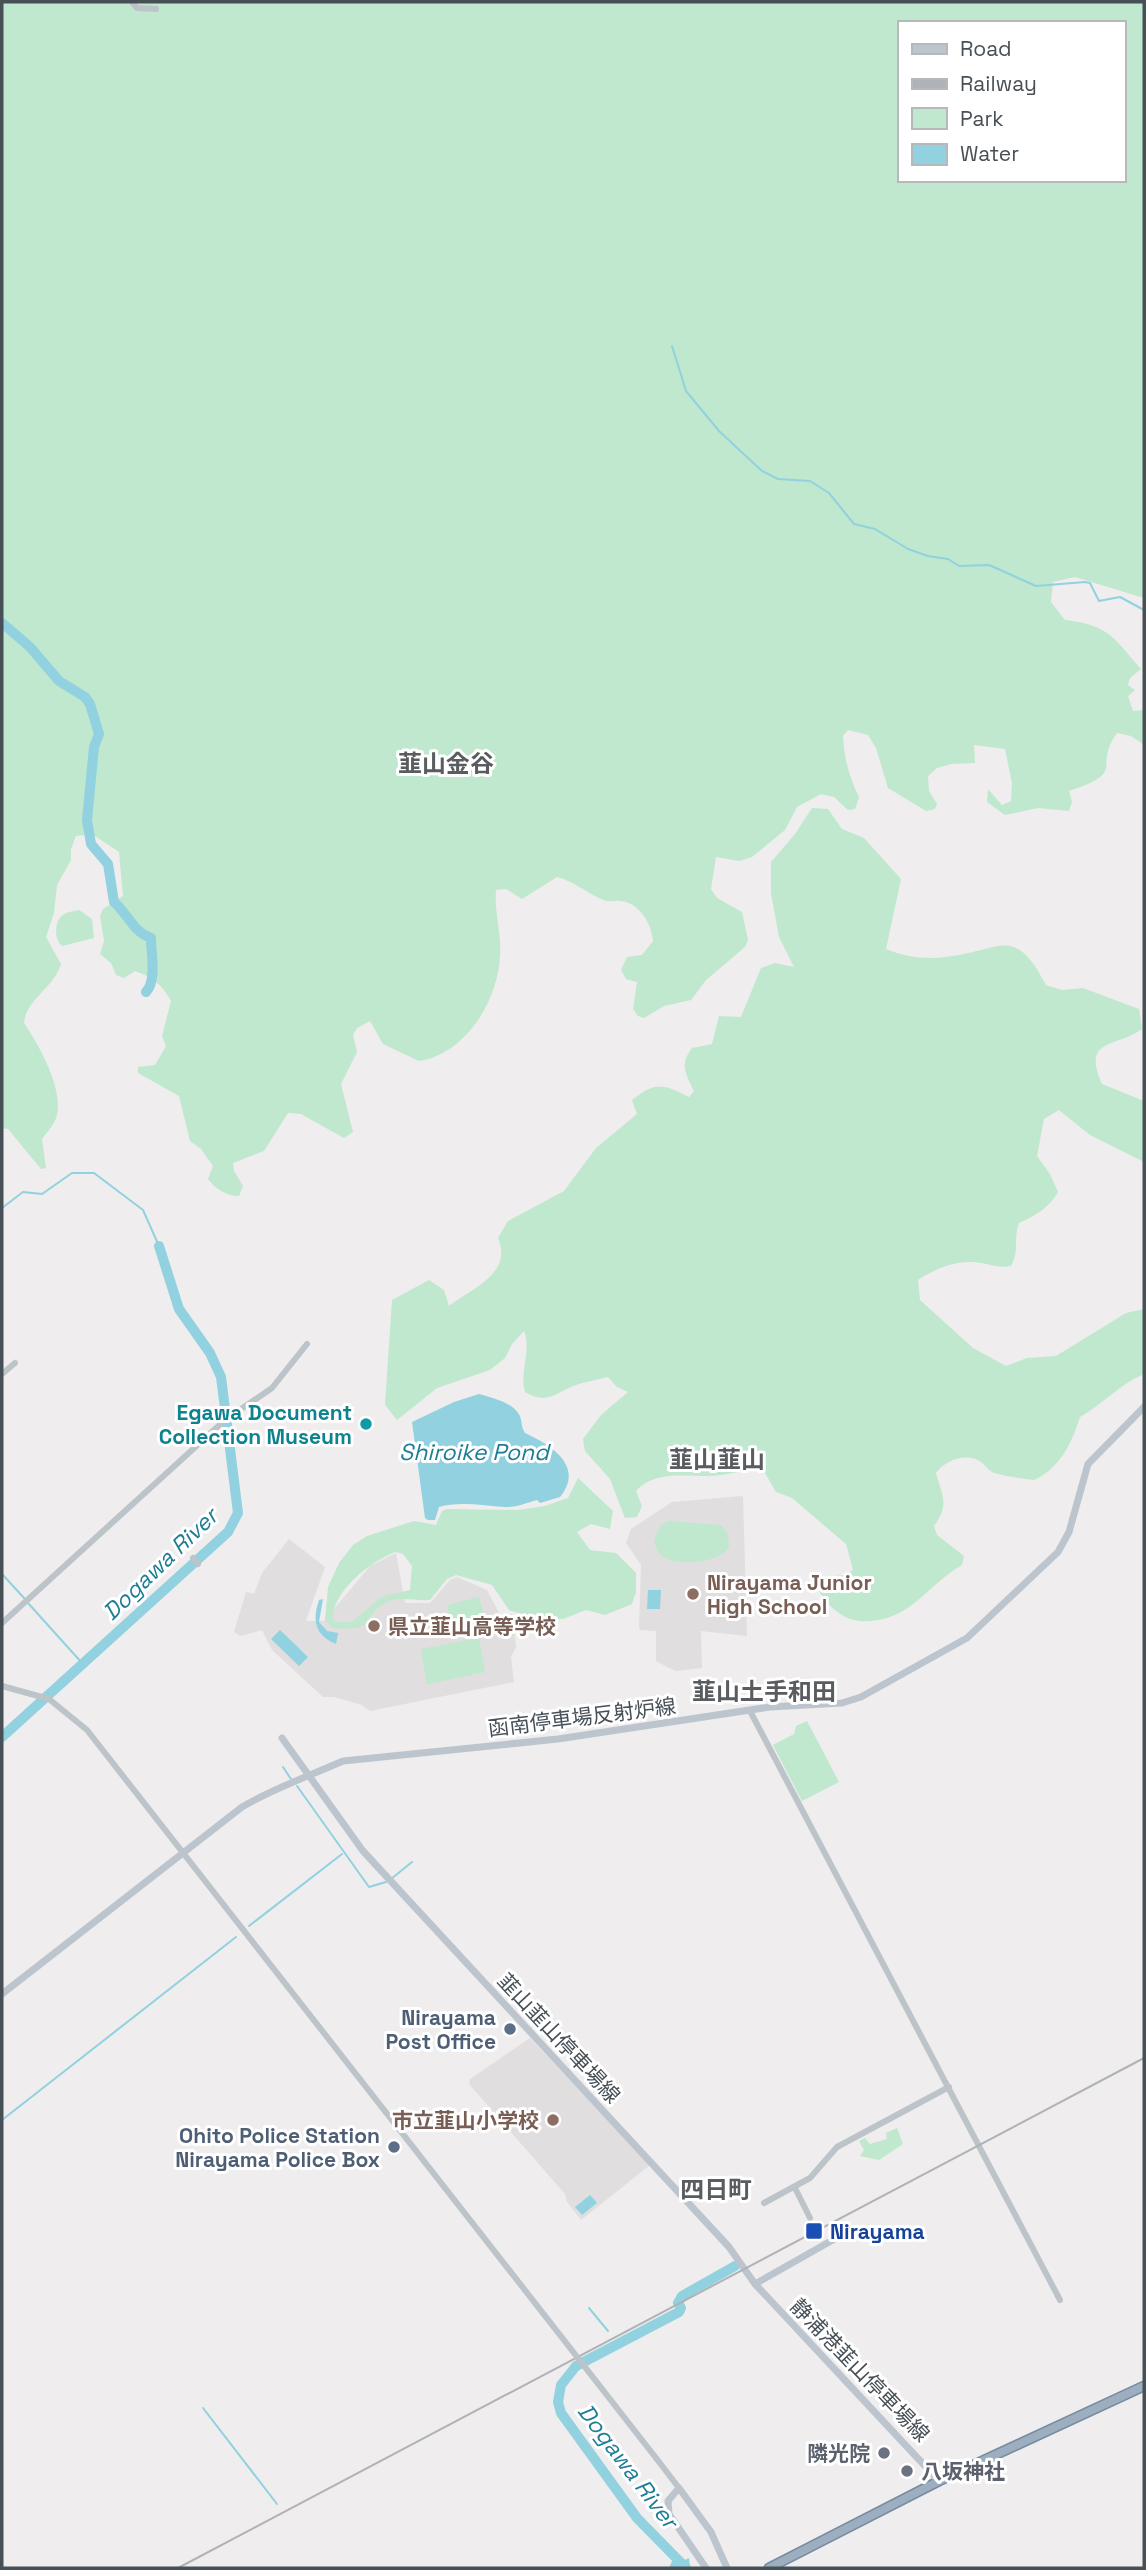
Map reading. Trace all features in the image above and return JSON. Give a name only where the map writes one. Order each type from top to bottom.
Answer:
[{"type":"highway","points":[[769,2568],[939,2481],[1144,2386]]},
{"type":"main road","name":"函南停車場反射炉線","points":[[2,1994],[242,1807],[269,1791],[343,1762],[558,1739],[750,1711],[850,1702],[967,1637],[1058,1552],[1069,1532],[1088,1464],[1144,1407]]},
{"type":"main road","name":"韮山韮山停車場線","points":[[282,1738],[363,1851],[729,2247],[755,2284]]},
{"type":"main road","points":[[755,2284],[838,2237]]},
{"type":"main road","name":"静浦港韮山停車場線","points":[[755,2284],[939,2481]]},
{"type":"main road","points":[[706,2568],[669,2514],[668,2501],[678,2488],[711,2532],[727,2568]]},
{"type":"street","points":[[132,2],[137,8],[156,9]]},
{"type":"street","points":[[2,1623],[225,1420],[272,1388],[307,1344]]},
{"type":"street","points":[[2,1374],[15,1363]]},
{"type":"street","points":[[193,1558],[198,1564]]},
{"type":"street","points":[[2,1686],[49,1699],[86,1730],[678,2488]]},
{"type":"street","points":[[750,1711],[1060,2300]]},
{"type":"street","points":[[764,2203],[810,2178],[837,2147],[949,2087]]},
{"type":"street","points":[[795,2188],[810,2218]]},
{"type":"shaded area","name":"Nirayama Junior High School","points":[[743,1496],[747,1636],[701,1631],[702,1668],[676,1671],[656,1661],[656,1631],[640,1630],[641,1565],[626,1543],[631,1529],[672,1502]]},
{"type":"shaded area","name":"県立韮山高等学校","points":[[289,1539],[325,1567],[306,1621],[324,1621],[370,1566],[396,1553],[405,1603],[430,1603],[450,1580],[457,1577],[487,1590],[500,1615],[512,1614],[516,1647],[511,1657],[514,1682],[370,1711],[362,1705],[334,1697],[323,1697],[272,1650],[262,1630],[240,1636],[234,1632],[246,1592],[254,1594],[262,1573]]},
{"type":"shaded area","name":"市立韮山小学校","points":[[530,2038],[650,2165],[581,2220],[567,2202],[565,2194],[469,2084],[470,2079]]},
{"type":"green space","points":[[2,2],[1144,2],[1144,598],[1075,577],[1053,582],[1051,602],[1065,620],[1092,625],[1109,635],[1141,669],[1130,678],[1128,685],[1135,690],[1128,696],[1133,711],[1144,710],[1144,745],[1131,736],[1117,733],[1107,754],[1104,773],[1069,791],[1072,802],[1069,811],[1038,808],[1005,815],[987,802],[988,789],[1002,805],[1011,801],[1012,783],[1005,749],[974,745],[975,763],[951,764],[937,768],[928,776],[929,791],[937,804],[935,809],[926,811],[888,788],[876,748],[868,735],[848,730],[843,736],[848,767],[859,797],[855,809],[848,810],[834,797],[821,794],[797,807],[785,830],[752,857],[739,861],[716,857],[711,889],[717,898],[742,912],[748,940],[745,947],[706,980],[691,1000],[664,1006],[644,1018],[638,1016],[633,1009],[637,982],[626,979],[621,970],[627,957],[642,955],[653,941],[650,928],[639,910],[621,901],[604,900],[557,877],[522,899],[506,889],[496,890],[500,948],[498,973],[486,1007],[465,1036],[451,1048],[419,1061],[383,1044],[370,1021],[357,1028],[353,1035],[357,1052],[341,1084],[353,1132],[344,1138],[301,1114],[288,1113],[264,1151],[233,1163],[234,1171],[243,1186],[239,1196],[222,1191],[208,1179],[213,1166],[201,1149],[190,1141],[179,1096],[138,1073],[138,1067],[155,1065],[166,1046],[162,1036],[171,1001],[160,986],[147,976],[135,971],[124,978],[116,975],[111,963],[100,954],[104,941],[100,916],[103,909],[123,896],[119,852],[92,834],[76,836],[71,849],[71,860],[57,885],[54,913],[46,937],[61,964],[53,980],[30,1007],[24,1023],[43,1055],[53,1080],[58,1104],[53,1125],[42,1139],[46,1168],[41,1169],[8,1129],[2,1128]]},
{"type":"green space","points":[[812,808],[828,809],[842,829],[864,838],[901,879],[886,949],[909,956],[931,958],[1010,946],[1027,956],[1046,985],[1062,990],[1083,988],[1139,1009],[1142,1029],[1105,1046],[1096,1058],[1102,1084],[1144,1101],[1144,1162],[1090,1135],[1059,1110],[1044,1119],[1037,1156],[1050,1174],[1058,1192],[1041,1211],[1019,1223],[1011,1266],[958,1263],[918,1280],[920,1300],[973,1348],[1006,1366],[1027,1358],[1056,1356],[1126,1313],[1144,1309],[1144,1374],[1080,1417],[1064,1454],[1043,1475],[1034,1480],[994,1473],[981,1462],[969,1458],[951,1461],[940,1468],[936,1473],[943,1506],[934,1526],[937,1535],[964,1556],[962,1565],[904,1610],[877,1620],[853,1620],[835,1610],[826,1600],[818,1589],[825,1577],[845,1575],[853,1570],[846,1544],[792,1498],[776,1492],[761,1466],[721,1475],[678,1475],[651,1480],[636,1491],[642,1506],[637,1517],[625,1518],[610,1479],[585,1451],[583,1439],[601,1415],[628,1392],[617,1387],[608,1377],[573,1386],[545,1398],[525,1392],[523,1376],[527,1346],[524,1331],[512,1344],[505,1358],[490,1370],[437,1388],[397,1420],[385,1405],[392,1300],[429,1280],[444,1290],[449,1306],[488,1279],[500,1261],[498,1238],[508,1221],[564,1191],[596,1148],[637,1114],[632,1100],[640,1094],[660,1086],[689,1097],[694,1091],[685,1065],[692,1048],[712,1044],[719,1016],[741,1017],[761,968],[775,963],[794,967],[779,937],[771,893],[771,862],[795,834]]},
{"type":"green space","points":[[79,910],[92,919],[94,938],[62,946],[56,935],[58,922],[65,914]]},
{"type":"green space","points":[[578,1478],[613,1511],[610,1529],[591,1524],[577,1532],[590,1550],[616,1553],[636,1573],[636,1592],[632,1604],[605,1615],[586,1610],[563,1619],[535,1618],[509,1610],[492,1585],[456,1575],[447,1579],[430,1600],[391,1600],[379,1607],[367,1622],[357,1628],[333,1628],[325,1620],[328,1587],[339,1563],[353,1545],[367,1536],[414,1521],[436,1525],[442,1511],[447,1509],[518,1510],[545,1506],[568,1498]],"holes":[[[395,1552],[403,1554],[412,1566],[410,1590],[381,1597],[352,1622],[335,1622],[332,1617],[335,1606],[347,1586],[365,1569],[385,1557]]]},
{"type":"green space","points":[[668,1521],[721,1525],[728,1534],[729,1547],[717,1557],[708,1560],[687,1562],[668,1559],[659,1553],[654,1541],[660,1526]]},
{"type":"green space","points":[[479,1597],[486,1623],[474,1630],[460,1629],[450,1617],[447,1605]]},
{"type":"green space","points":[[479,1638],[485,1672],[427,1684],[421,1649]]},
{"type":"green space","points":[[807,1721],[839,1782],[802,1801],[773,1745],[794,1734],[796,1726]]},
{"type":"green space","points":[[897,2128],[903,2144],[879,2160],[860,2156],[864,2150],[859,2141],[865,2138],[870,2144],[887,2139],[886,2133]]},
{"type":"water","name":"Shiroike Pond","points":[[479,1394],[512,1407],[520,1416],[525,1433],[554,1450],[562,1458],[569,1476],[567,1486],[560,1497],[540,1503],[537,1500],[508,1507],[447,1505],[439,1507],[435,1520],[428,1520],[425,1518],[412,1422],[454,1402]]},
{"type":"water","points":[[648,1590],[661,1590],[660,1609],[647,1609]]},
{"type":"water","points":[[323,1599],[319,1622],[327,1631],[338,1633],[336,1644],[323,1636],[317,1627],[317,1608],[319,1600]]},
{"type":"water","points":[[280,1630],[308,1657],[299,1666],[271,1639]]},
{"type":"water","points":[[590,2195],[597,2203],[582,2215],[575,2207]]},
{"type":"water","points":[[665,2547],[685,2560],[689,2558],[690,2568],[669,2568],[673,2559],[663,2550]]},
{"type":"waterway","points":[[672,346],[686,391],[719,431],[762,471],[778,479],[810,481],[829,493],[854,524],[875,529],[908,549],[928,556],[948,559],[959,566],[989,565],[1036,586],[1090,583],[1099,601],[1120,597],[1144,610]]},
{"type":"waterway","name":"Dogawa River","points":[[2,623],[30,647],[59,681],[85,697],[90,704],[99,734],[94,747],[87,820],[91,844],[108,864],[114,902],[135,927],[151,938],[152,974],[146,992]]},
{"type":"waterway","points":[[2,1208],[23,1192],[42,1194],[72,1173],[94,1173],[143,1210],[159,1246]]},
{"type":"waterway","name":"Dogawa River","points":[[2,1737],[228,1532],[238,1513],[221,1377],[210,1353],[179,1309],[159,1246]]},
{"type":"waterway","points":[[2,1574],[25,1599]]},
{"type":"waterway","points":[[28,1603],[82,1663]]},
{"type":"waterway","points":[[283,1767],[291,1779]]},
{"type":"waterway","points":[[297,1786],[369,1887],[386,1882]]},
{"type":"waterway","points":[[249,1926],[342,1854]]},
{"type":"waterway","points":[[391,1879],[412,1862]]},
{"type":"waterway","points":[[2,2120],[236,1937]]},
{"type":"waterway","name":"Dogawa River","points":[[686,2568],[637,2518],[561,2413],[558,2402],[561,2385],[576,2366],[679,2312],[681,2308],[678,2303],[682,2296],[735,2266]]},
{"type":"waterway","points":[[589,2308],[608,2331]]},
{"type":"waterway","points":[[203,2408],[277,2504]]},
{"type":"railway","points":[[178,2568],[1144,2058]]},
{"type":"place","name":"Egawa Document Collection Museum","points":[[366,1424]]},
{"type":"place","name":"Nirayama Junior High School","points":[[693,1594]]},
{"type":"place","name":"県立韮山高等学校","points":[[374,1626]]},
{"type":"place","name":"Nirayama Post Office","points":[[510,2029]]},
{"type":"place","name":"市立韮山小学校","points":[[553,2120]]},
{"type":"place","name":"Ohito Police Station Nirayama Police Box","points":[[394,2147]]},
{"type":"place","name":"Nirayama","points":[[814,2231]]},
{"type":"place","name":"隣光院","points":[[884,2453]]},
{"type":"place","name":"八坂神社","points":[[907,2471]]},
{"type":"district","name":"韮山金谷","points":[[446,763]]},
{"type":"district","name":"韮山韮山","points":[[717,1459]]},
{"type":"district","name":"韮山土手和田","points":[[764,1691]]},
{"type":"district","name":"四日町","points":[[716,2189]]}]
